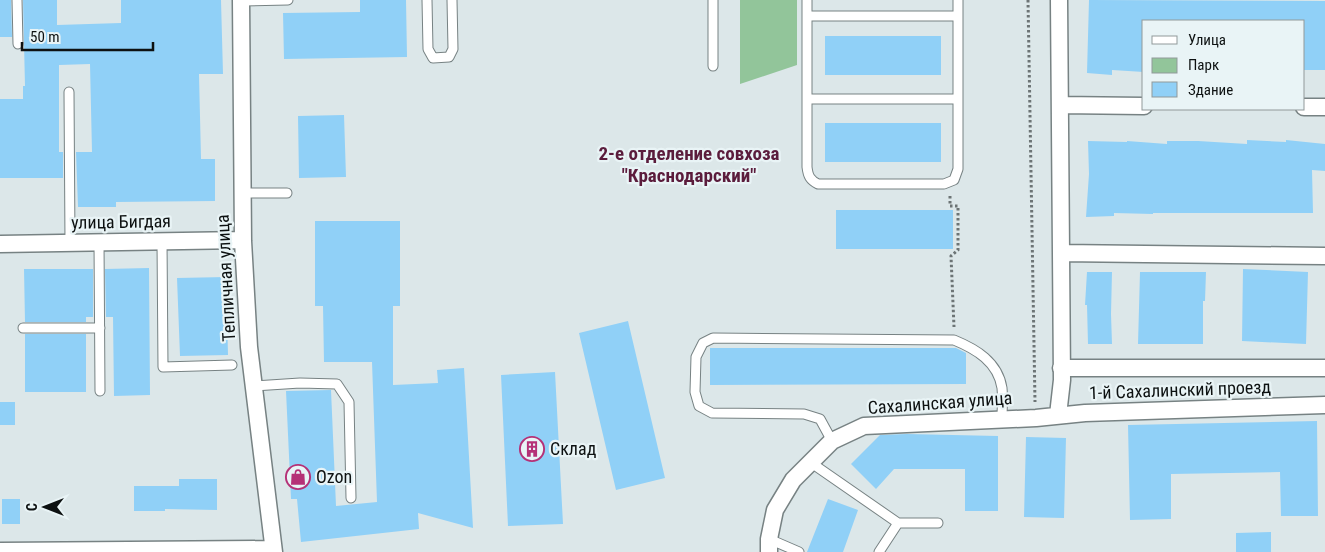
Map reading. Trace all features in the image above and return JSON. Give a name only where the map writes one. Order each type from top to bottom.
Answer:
[{"type":"street","name":"Тепличная улица","points":[[240,0],[243,240],[249,347],[274,550]]},
{"type":"street","points":[[1058,415],[1061,368],[1059,0]]},
{"type":"street","points":[[1060,105],[1142,106]]},
{"type":"street","points":[[1305,107],[1325,107]]},
{"type":"street","name":"улица Бигдая","points":[[0,244],[243,240]]},
{"type":"street","points":[[1061,253],[1325,256]]},
{"type":"street","points":[[1061,368],[1325,368]]},
{"type":"street","name":"1-й Сахалинский проезд","points":[[1036,418],[1104,412],[1325,405]]},
{"type":"street","name":"Сахалинская улица","points":[[769,545],[775,510],[793,480],[832,441],[864,426],[1036,418]]},
{"type":"street","points":[[0,551],[274,550]]},
{"type":"lane","points":[[17,0],[18,44]]},
{"type":"lane","points":[[240,0],[288,0]]},
{"type":"lane","points":[[427,0],[428,49],[432,58],[450,58],[453,49],[452,0]]},
{"type":"lane","points":[[713,0],[713,66]]},
{"type":"lane","points":[[807,0],[807,167],[808,175],[812,181],[818,184],[950,183],[957,176],[958,0]]},
{"type":"lane","points":[[807,16],[958,16]]},
{"type":"lane","points":[[69,92],[70,243]]},
{"type":"lane","points":[[807,100],[958,100]]},
{"type":"lane","points":[[242,193],[287,193]]},
{"type":"lane","points":[[162,241],[163,367],[232,364]]},
{"type":"lane","points":[[99,242],[100,391]]},
{"type":"lane","points":[[24,328],[100,328]]},
{"type":"lane","points":[[832,441],[820,419],[804,414],[712,413],[699,406],[695,392],[696,357],[703,343],[713,338],[954,340],[971,347],[986,358],[996,371],[1002,387],[1002,419]]},
{"type":"lane","points":[[254,386],[300,383],[337,384],[349,402],[351,498]]},
{"type":"lane","points":[[810,462],[898,523],[938,523]]},
{"type":"lane","points":[[879,552],[898,523]]},
{"type":"lane","points":[[769,545],[799,552]]},
{"type":"path","points":[[1028,0],[1036,418]]},
{"type":"path","points":[[950,183],[950,206],[958,206],[958,250],[951,256],[954,340]]},
{"type":"green space","points":[[740,0],[797,0],[797,65],[740,84]]},
{"type":"building","points":[[0,0],[11,0],[12,37],[0,37]]},
{"type":"building","points":[[23,0],[57,0],[57,25],[121,23],[121,0],[221,0],[223,74],[199,74],[201,159],[215,159],[215,201],[116,202],[116,207],[78,207],[76,152],[92,152],[90,64],[59,65],[59,152],[63,152],[63,178],[0,178],[0,99],[23,99],[23,86],[25,86]]},
{"type":"building","points":[[360,0],[406,0],[407,57],[284,59],[283,13],[360,12]]},
{"type":"building","points":[[1089,0],[1325,1],[1325,70],[1305,70],[1305,20],[1142,20],[1142,72],[1112,70],[1112,75],[1087,73]]},
{"type":"building","points":[[825,36],[941,36],[941,75],[825,75]]},
{"type":"building","points":[[344,115],[346,177],[299,178],[298,116]]},
{"type":"building","points":[[825,123],[941,123],[941,162],[825,162]]},
{"type":"building","points":[[1247,140],[1286,142],[1286,140],[1325,144],[1325,171],[1312,170],[1313,213],[1114,213],[1114,216],[1086,217],[1089,174],[1088,141],[1167,144],[1167,141],[1198,141],[1247,144]]},
{"type":"building","points":[[836,210],[953,210],[953,249],[836,249]]},
{"type":"building","points":[[315,221],[400,221],[400,306],[393,306],[393,385],[438,383],[437,370],[464,368],[473,528],[418,513],[419,529],[301,542],[297,499],[291,499],[286,391],[331,390],[336,506],[377,502],[372,362],[324,362],[323,306],[315,306]]},
{"type":"building","points":[[149,268],[150,395],[114,396],[113,317],[106,317],[105,269]]},
{"type":"building","points":[[24,269],[93,269],[93,317],[86,317],[86,322],[25,322]]},
{"type":"building","points":[[1243,269],[1308,272],[1306,344],[1242,341]]},
{"type":"building","points":[[1087,272],[1112,272],[1112,344],[1088,344],[1087,305],[1085,305]]},
{"type":"building","points":[[1140,272],[1206,272],[1205,301],[1203,301],[1203,344],[1138,344]]},
{"type":"building","points":[[226,277],[228,355],[180,356],[177,278]]},
{"type":"building","points":[[628,321],[665,478],[616,490],[579,333]]},
{"type":"building","points":[[25,334],[86,334],[86,392],[25,392]]},
{"type":"building","points":[[710,348],[956,348],[966,353],[966,384],[710,385]]},
{"type":"building","name":"Склад","points":[[555,372],[563,524],[508,526],[501,375]]},
{"type":"building","points":[[0,402],[15,402],[15,425],[0,425]]},
{"type":"building","points":[[1317,421],[1318,516],[1281,516],[1280,472],[1171,474],[1171,519],[1130,520],[1128,425]]},
{"type":"building","points":[[880,435],[998,436],[998,511],[965,511],[965,469],[894,469],[876,489],[851,464]]},
{"type":"building","points":[[1026,437],[1066,438],[1064,518],[1024,517]]},
{"type":"building","points":[[179,479],[217,479],[217,510],[165,509],[165,511],[134,511],[134,486],[179,486]]},
{"type":"building","points":[[2,499],[20,499],[20,524],[2,524]]},
{"type":"building","points":[[828,499],[858,510],[843,552],[807,552]]},
{"type":"building","points":[[1271,532],[1271,552],[1236,552],[1236,533]]},
{"type":"place","name":"Склад","points":[[532,449]]},
{"type":"place","name":"Ozon","points":[[298,477]]},
{"type":"district","name":"2-е отделение совхоза \"Краснодарский\"","points":[[689,164]]}]
